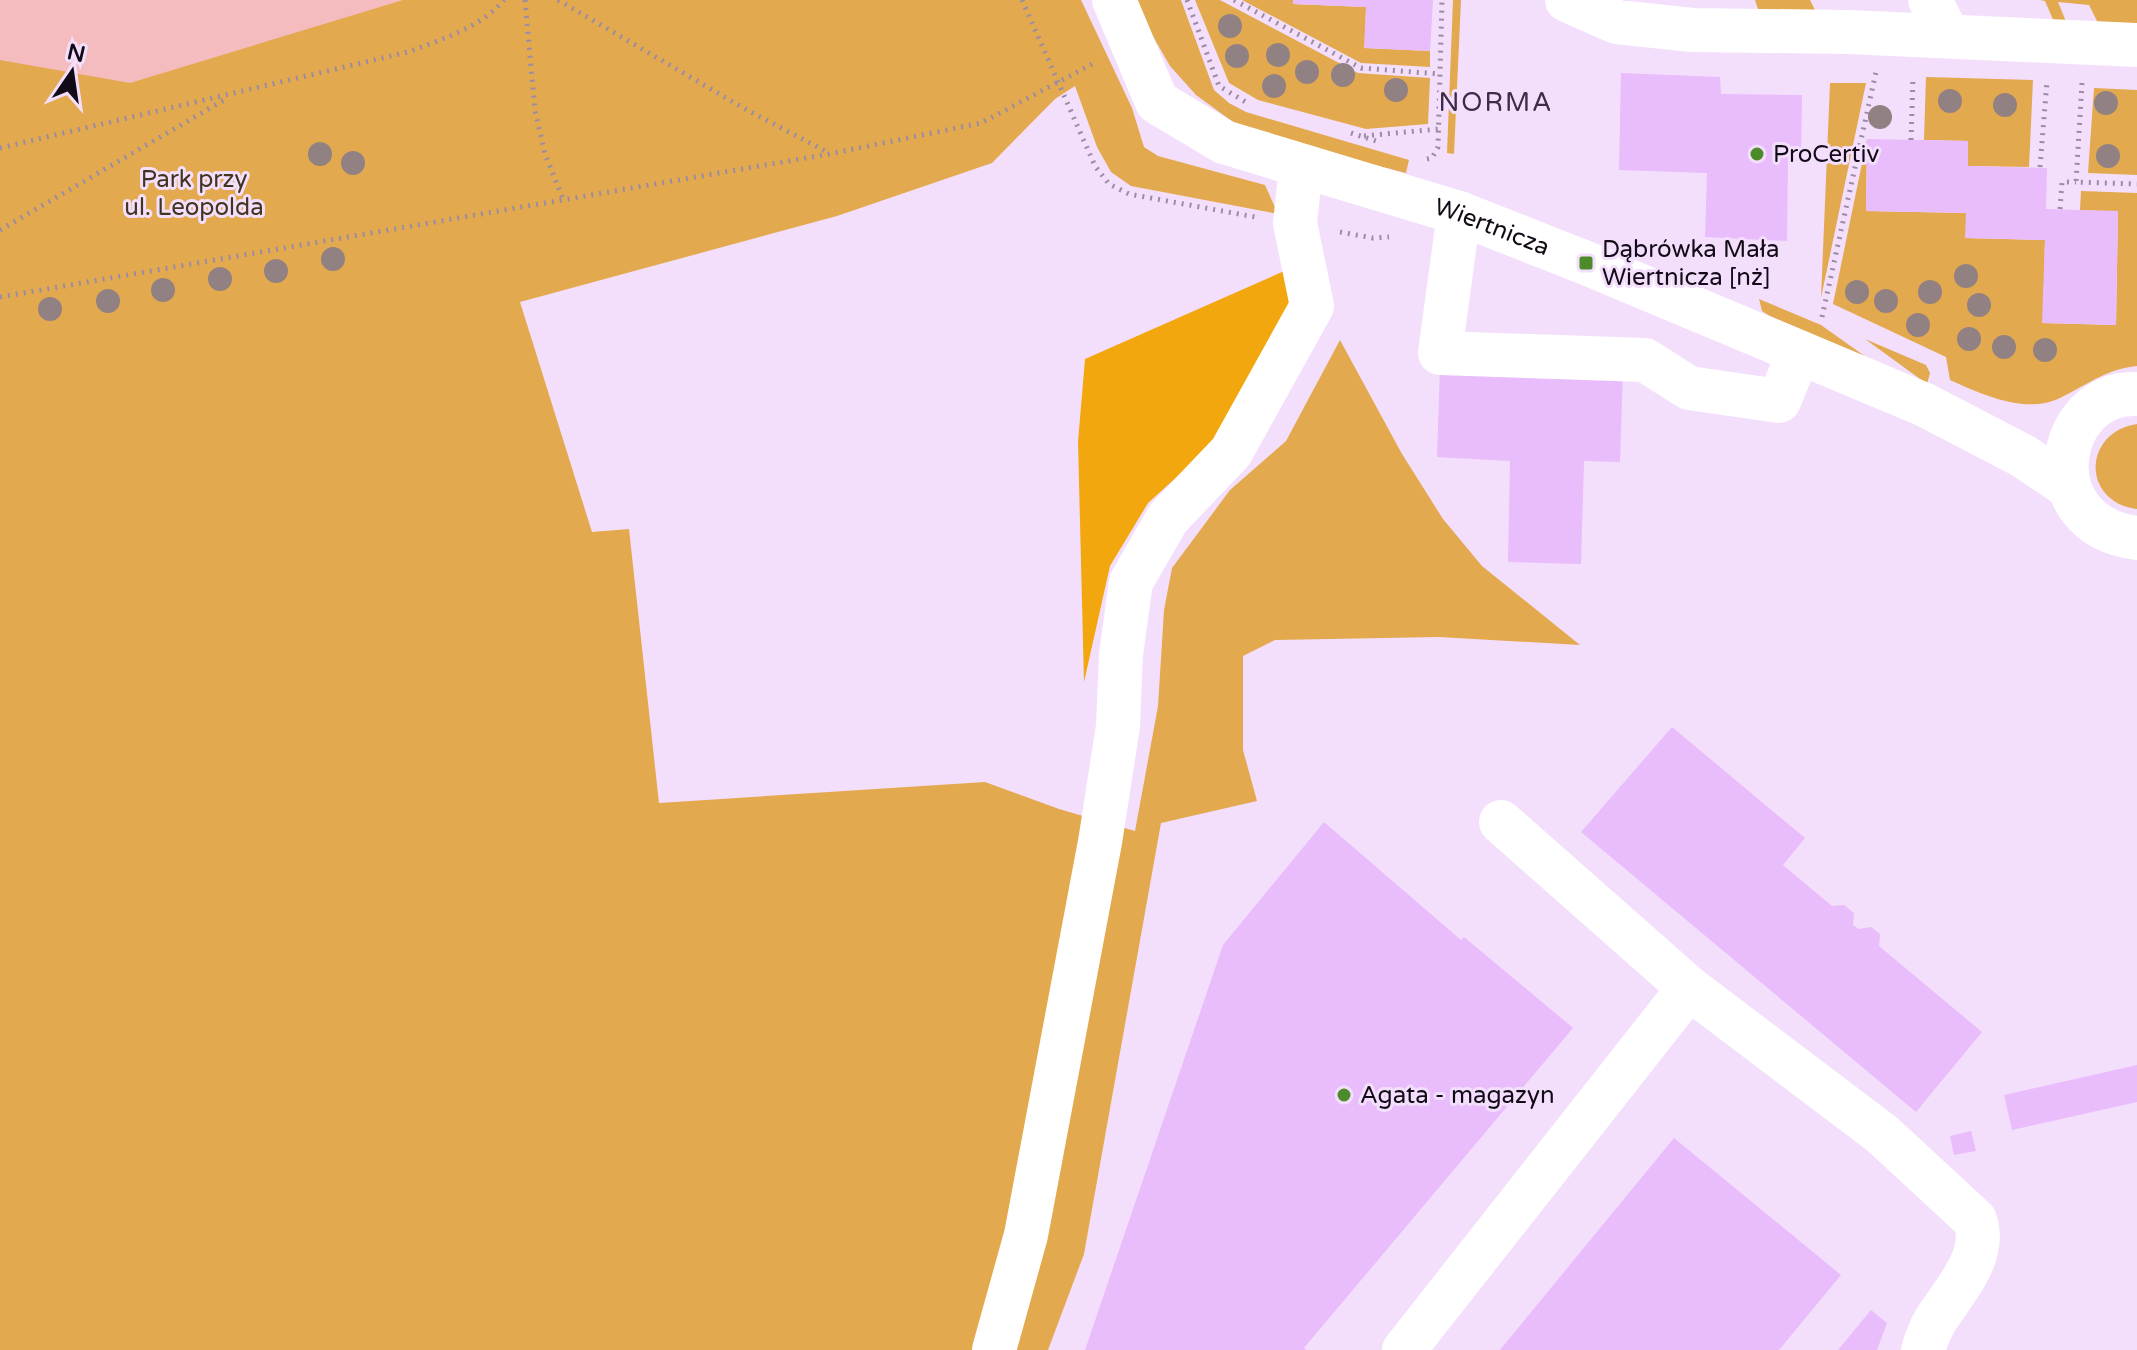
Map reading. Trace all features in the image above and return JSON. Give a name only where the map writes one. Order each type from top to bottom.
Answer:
[{"type":"street","name":"Wiertnicza","points":[[1114,0],[1157,102],[1224,142],[1459,213],[1586,263],[1811,334],[1925,405],[2023,456],[2069,487]]},
{"type":"street","points":[[1567,0],[1617,22],[1692,30],[1939,18],[2068,41],[2137,45]]},
{"type":"street","points":[[994,1350],[1026,1235],[1100,842],[1118,726],[1121,654],[1131,582],[1168,518],[1231,452],[1312,306],[1295,223],[1301,167]]},
{"type":"street","points":[[1459,213],[1440,353],[1645,360],[1689,388],[1778,409],[1811,334]]},
{"type":"street","points":[[2137,394],[2109,400],[2090,412],[2076,429],[2067,457],[2069,487],[2079,508],[2096,526],[2118,536],[2137,538]]},
{"type":"street","name":"Wiertnicza","points":[[1925,405],[1999,427],[2076,429]]},
{"type":"street","points":[[1501,822],[1689,988],[1882,1134],[1975,1220],[1980,1235],[1976,1253],[1933,1324],[1923,1350]]},
{"type":"street","points":[[1404,1350],[1689,988]]},
{"type":"path","points":[[0,148],[408,52],[455,34],[493,13],[504,0]]},
{"type":"path","points":[[525,0],[535,111],[545,154],[563,199]]},
{"type":"path","points":[[558,0],[829,154]]},
{"type":"path","points":[[1022,0],[1095,166],[1117,190],[1383,239]]},
{"type":"path","points":[[1187,0],[1219,86],[1251,106]]},
{"type":"path","points":[[1234,0],[1361,68],[1440,74]]},
{"type":"path","points":[[1418,154],[1432,158],[1438,147],[1442,0]]},
{"type":"path","points":[[1811,334],[1875,75],[1865,21]]},
{"type":"path","points":[[2040,167],[2068,41]]},
{"type":"path","points":[[2068,41],[2076,182]]},
{"type":"path","points":[[0,297],[829,154],[981,123],[1057,80],[1135,48]]},
{"type":"path","points":[[0,230],[231,96]]},
{"type":"path","points":[[1911,140],[1912,106]]},
{"type":"path","points":[[1361,136],[1439,129]]},
{"type":"path","points":[[1347,132],[1389,145]]},
{"type":"path","points":[[2060,209],[2062,182],[2137,184]]},
{"type":"green space","name":"Park przy ul. Leopolda","points":[[0,0],[1081,0],[1132,108],[1144,147],[1158,156],[1265,185],[1278,214],[1131,186],[1111,172],[1097,147],[1075,86],[1055,99],[992,163],[837,216],[520,302],[592,532],[629,529],[659,803],[985,782],[1059,809],[1135,831],[1158,706],[1164,610],[1172,568],[1230,490],[1286,441],[1340,340],[1402,454],[1443,519],[1482,566],[1580,645],[1439,637],[1275,640],[1243,656],[1243,750],[1257,801],[1161,823],[1084,1254],[1048,1350],[0,1350]]},
{"type":"green space","points":[[1132,0],[1181,0],[1214,90],[1229,103],[1246,112],[1409,160],[1406,173],[1270,138],[1233,122],[1196,95],[1170,66]]},
{"type":"green space","points":[[1195,0],[1220,0],[1358,73],[1430,78],[1428,124],[1366,129],[1258,100],[1229,83]]},
{"type":"green space","points":[[1242,0],[1293,0],[1293,4],[1366,7],[1365,48],[1430,51],[1430,67],[1361,63]]},
{"type":"green space","points":[[1453,0],[1461,0],[1454,154],[1447,153]]},
{"type":"green space","points":[[1755,0],[1810,0],[1817,14],[1761,18]]},
{"type":"green space","points":[[2040,0],[2137,0],[2137,28],[2100,27],[2089,5],[2058,2],[2067,24],[2055,24],[2045,1]]},
{"type":"green space","points":[[1926,77],[2033,80],[2029,167],[1968,166],[1968,141],[1924,140]]},
{"type":"green space","points":[[1830,83],[1866,83],[1821,298]]},
{"type":"green space","points":[[2094,88],[2137,90],[2137,175],[2088,173]]},
{"type":"green space","points":[[1867,139],[1866,211],[1966,213],[1966,238],[2045,240],[2043,323],[2116,325],[2118,212],[2080,210],[2081,191],[2137,193],[2137,366],[2106,374],[2058,399],[2045,403],[2017,403],[1989,396],[1950,380],[1946,357],[1833,304]]},
{"type":"green space","points":[[1759,299],[1821,325],[1866,357],[1770,316],[1762,311]]},
{"type":"green space","points":[[1865,339],[1926,365],[1930,373],[1927,384]]},
{"type":"green space","points":[[2137,424],[2136,509],[2118,503],[2105,493],[2098,481],[2096,466],[2098,452],[2106,440],[2119,430]]},
{"type":"shaded area","points":[[0,0],[403,0],[130,83],[0,60]]},
{"type":"shaded area","points":[[1291,268],[1293,305],[1211,446],[1148,503],[1110,566],[1084,682],[1078,442],[1085,359]]},
{"type":"building","points":[[1293,0],[1433,0],[1430,51],[1364,48],[1366,7],[1293,4]]},
{"type":"building","points":[[1621,73],[1720,77],[1721,94],[1802,95],[1801,161],[1788,160],[1787,241],[1705,237],[1707,173],[1619,170]]},
{"type":"building","points":[[1867,139],[1968,141],[1968,166],[2047,168],[2046,209],[2118,211],[2116,325],[2042,323],[2045,240],[1965,238],[1966,213],[1866,211]]},
{"type":"building","points":[[1440,367],[1623,372],[1620,462],[1584,461],[1581,564],[1508,562],[1510,461],[1437,457]]},
{"type":"building","points":[[1672,727],[1805,838],[1783,865],[1832,906],[1844,905],[1854,913],[1853,925],[1859,929],[1871,927],[1880,934],[1879,946],[1982,1032],[1916,1112],[1581,832]]},
{"type":"building","name":"Agata - magazyn","points":[[1324,822],[1461,940],[1464,937],[1573,1028],[1304,1348],[1306,1350],[1085,1350],[1223,945]]},
{"type":"building","points":[[2137,1065],[2137,1102],[2012,1130],[2004,1095]]},
{"type":"building","points":[[1971,1131],[1976,1151],[1954,1155],[1950,1136]]},
{"type":"building","points":[[1674,1138],[1841,1275],[1779,1350],[1500,1350]]},
{"type":"building","points":[[1871,1310],[1887,1323],[1877,1350],[1838,1350]]},
{"type":"place","name":"ProCertiv","points":[[1757,154]]},
{"type":"place","name":"Dąbrówka Mała Wiertnicza [nż]","points":[[1586,263]]},
{"type":"place","name":"Agata - magazyn","points":[[1344,1095]]},
{"type":"district","name":"NORMA","points":[[1496,102]]}]
